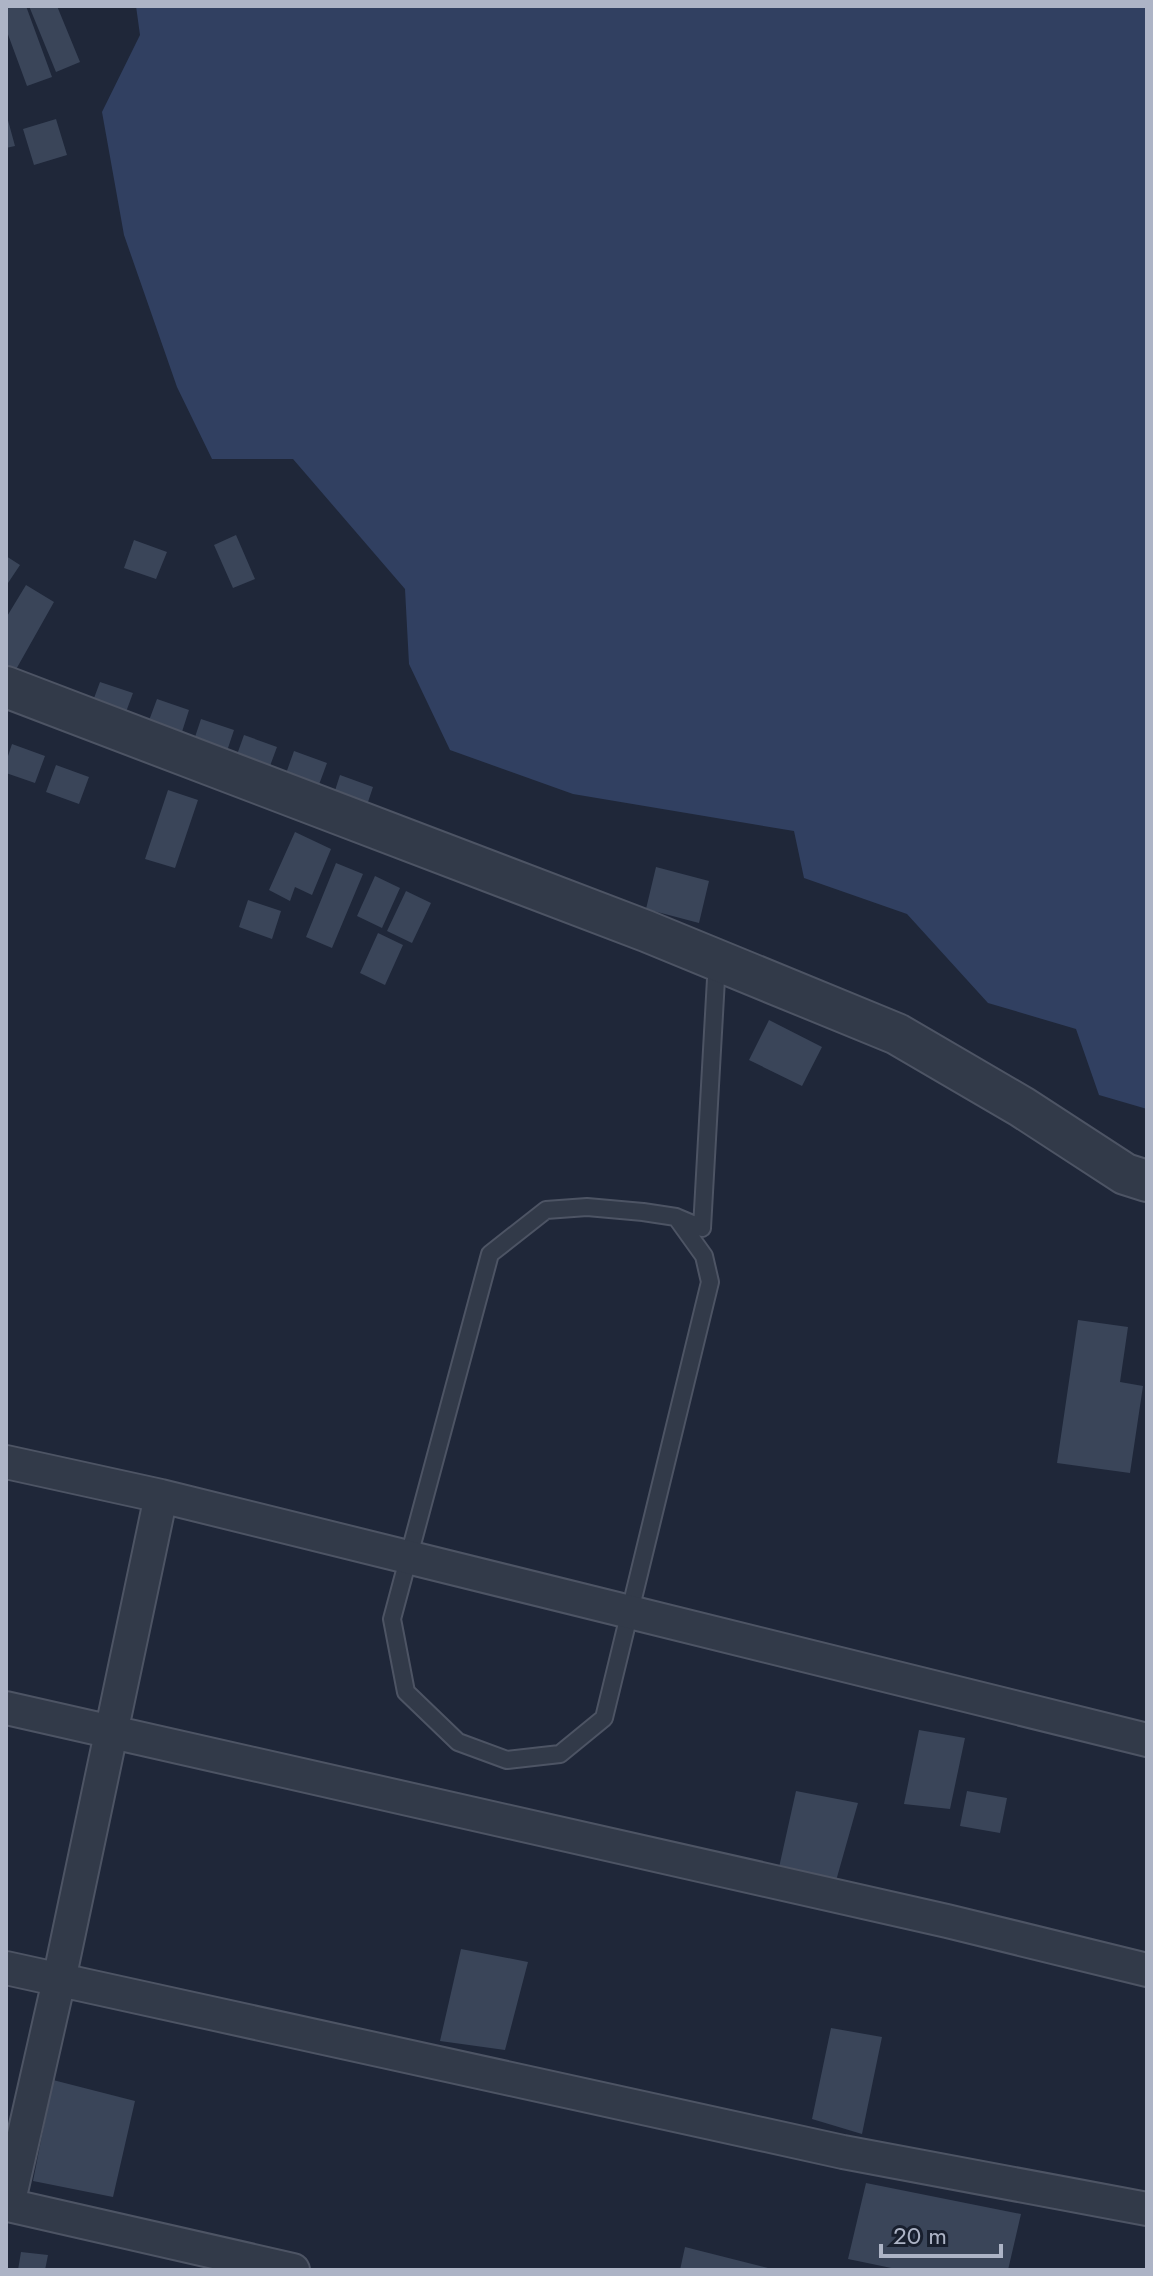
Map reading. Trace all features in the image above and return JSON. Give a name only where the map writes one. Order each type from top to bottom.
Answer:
[{"type":"street","points":[[6,687],[717,959],[897,1034],[1022,1107],[1125,1174],[1147,1181]]},
{"type":"street","points":[[6,1462],[161,1496],[1147,1740]]},
{"type":"street","points":[[161,1496],[7,2210],[293,2270]]},
{"type":"street","points":[[6,1708],[932,1917],[1147,1970]]},
{"type":"street","points":[[6,1968],[828,2148],[1147,2209]]},
{"type":"lane","points":[[676,1217],[704,1256],[710,1282],[604,1718],[560,1754],[507,1760],[458,1742],[406,1692],[392,1619],[490,1254],[546,1210],[587,1207],[643,1212],[676,1217],[702,1228],[717,959]]},
{"type":"water","points":[[136,6],[1147,6],[1147,1109],[1099,1095],[1076,1029],[988,1003],[907,914],[804,878],[794,831],[573,794],[450,750],[409,664],[405,589],[293,459],[212,459],[177,387],[124,235],[102,112],[140,35]]},
{"type":"building","points":[[6,6],[26,6],[52,77],[27,86],[6,29]]},
{"type":"building","points":[[29,6],[57,6],[80,62],[56,72]]},
{"type":"building","points":[[6,113],[15,146],[6,148]]},
{"type":"building","points":[[56,119],[67,155],[34,165],[23,129]]},
{"type":"building","points":[[236,535],[255,579],[233,588],[214,545]]},
{"type":"building","points":[[134,540],[167,552],[156,579],[124,568]]},
{"type":"building","points":[[6,556],[20,565],[6,586]]},
{"type":"building","points":[[26,585],[54,602],[14,673],[6,670],[6,618]]},
{"type":"building","points":[[100,682],[133,693],[123,720],[90,709]]},
{"type":"building","points":[[157,699],[189,710],[180,738],[147,726]]},
{"type":"building","points":[[201,719],[234,730],[225,757],[192,746]]},
{"type":"building","points":[[244,735],[277,747],[267,774],[234,763]]},
{"type":"building","points":[[12,744],[45,756],[35,783],[6,773]]},
{"type":"building","points":[[294,751],[327,763],[317,790],[284,779]]},
{"type":"building","points":[[56,765],[89,777],[79,804],[46,792]]},
{"type":"building","points":[[340,775],[373,787],[364,814],[331,803]]},
{"type":"building","points":[[168,790],[198,800],[175,868],[145,859]]},
{"type":"building","points":[[295,832],[331,849],[312,895],[295,887],[290,901],[269,890]]},
{"type":"building","points":[[336,863],[363,874],[332,948],[306,937]]},
{"type":"building","points":[[656,867],[709,881],[699,923],[646,909]]},
{"type":"building","points":[[375,876],[400,888],[382,928],[357,916]]},
{"type":"building","points":[[406,891],[431,903],[412,943],[387,931]]},
{"type":"building","points":[[248,900],[281,911],[272,939],[239,927]]},
{"type":"building","points":[[378,933],[403,945],[385,985],[360,973]]},
{"type":"building","points":[[769,1020],[822,1047],[802,1086],[749,1060]]},
{"type":"building","points":[[1078,1320],[1128,1327],[1120,1382],[1143,1386],[1130,1473],[1057,1463]]},
{"type":"building","points":[[919,1730],[965,1738],[950,1809],[904,1804]]},
{"type":"building","points":[[796,1791],[858,1803],[832,1895],[776,1881]]},
{"type":"building","points":[[967,1791],[1007,1798],[1000,1833],[960,1826]]},
{"type":"building","points":[[461,1949],[528,1962],[505,2050],[440,2041]]},
{"type":"building","points":[[831,2028],[882,2037],[862,2134],[812,2119]]},
{"type":"building","points":[[53,2080],[135,2101],[113,2197],[33,2181]]},
{"type":"building","points":[[866,2183],[1021,2214],[1008,2270],[901,2270],[848,2259]]},
{"type":"building","points":[[685,2247],[772,2269],[772,2270],[680,2270]]},
{"type":"building","points":[[21,2252],[48,2255],[45,2270],[18,2270]]}]
